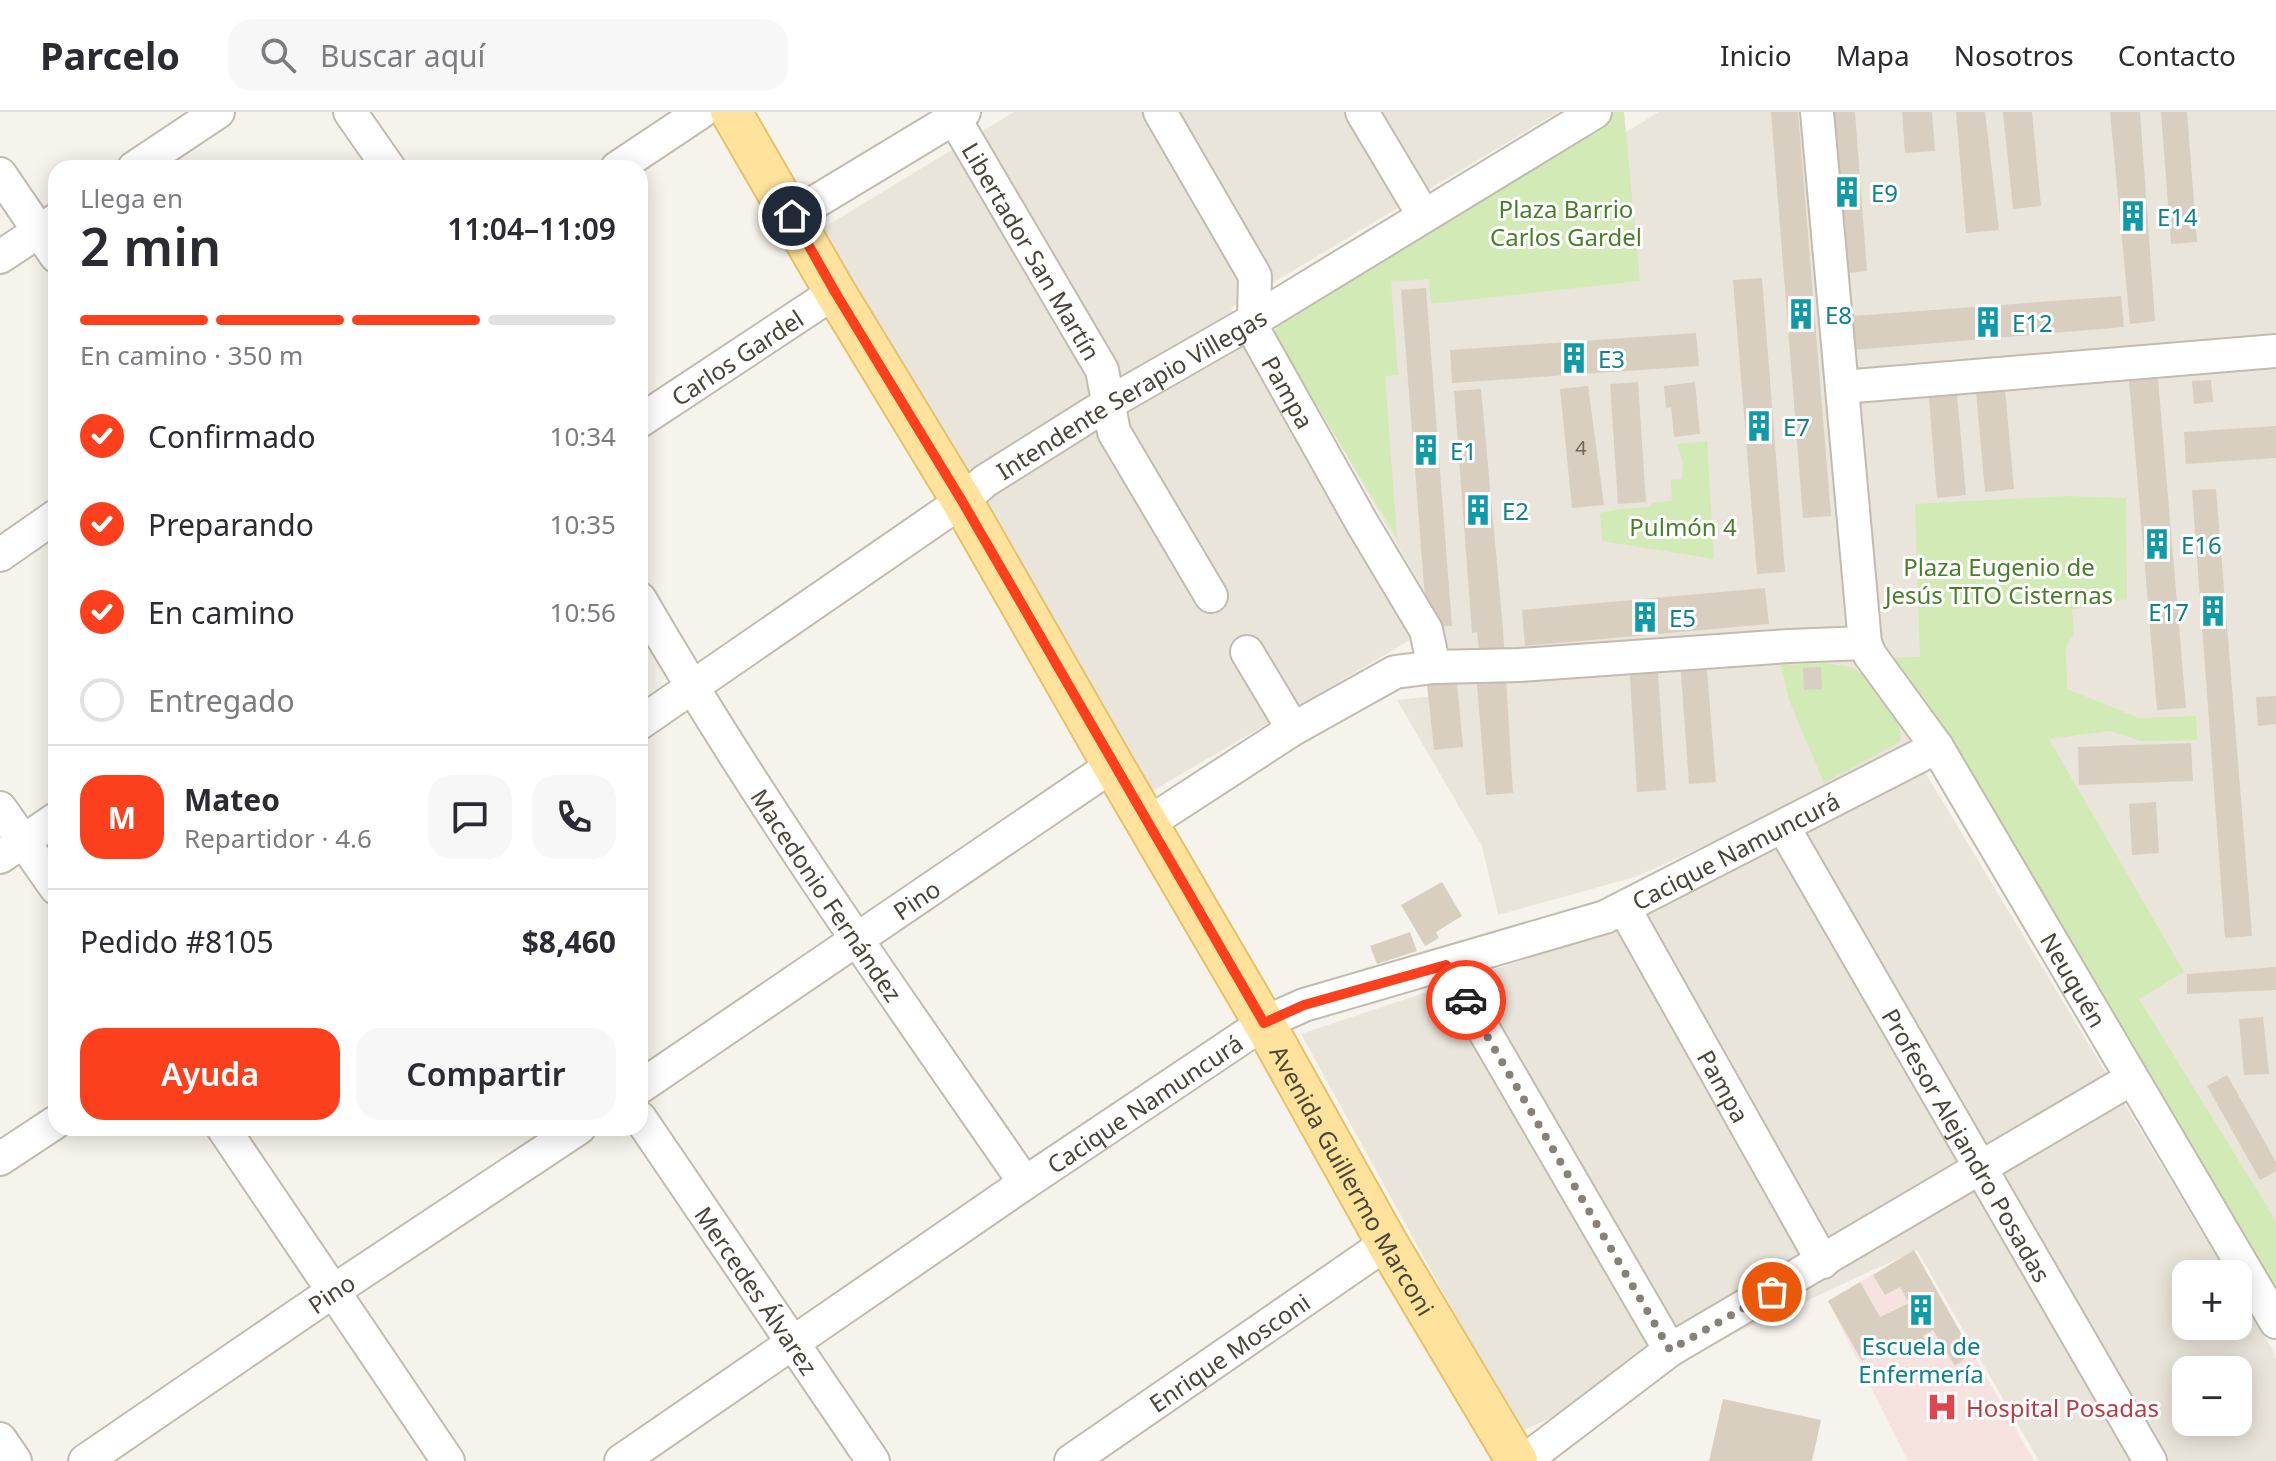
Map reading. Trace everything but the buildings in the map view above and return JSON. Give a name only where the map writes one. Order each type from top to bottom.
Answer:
[{"type":"main road","name":"Avenida Guillermo Marconi","points":[[731,112],[835,292],[962,501],[1264,1023],[1387,1243],[1517,1461]]},
{"type":"street","points":[[146,160],[218,112]]},
{"type":"street","points":[[350,112],[383,160]]},
{"type":"street","points":[[629,160],[701,112]]},
{"type":"street","name":"Pampa","points":[[1160,112],[1255,276],[1254,320],[1262,344],[1426,630],[1434,667]]},
{"type":"street","points":[[1362,112],[1424,216]]},
{"type":"street","name":"Intendente Serapio Villegas","points":[[648,718],[962,501],[985,481],[1109,403],[1254,320],[1424,216],[1561,121],[1595,112]]},
{"type":"street","points":[[1147,824],[1293,729],[1387,676],[1434,667],[1520,665],[1865,643],[1817,112]]},
{"type":"street","points":[[792,216],[959,115]]},
{"type":"street","name":"Libertador San Martín","points":[[959,115],[1102,370],[1114,432],[1211,596]]},
{"type":"street","points":[[0,174],[48,234]]},
{"type":"street","points":[[0,257],[48,237]]},
{"type":"street","name":"Carlos Gardel","points":[[648,416],[835,292]]},
{"type":"street","points":[[1842,387],[2276,351]]},
{"type":"street","points":[[0,555],[48,522]]},
{"type":"street","name":"Macedonio Fernández","points":[[648,613],[692,689],[856,940],[1025,1183]]},
{"type":"street","name":"Neuquén","points":[[1865,643],[1870,655],[1937,747],[2276,1322]]},
{"type":"street","points":[[1247,652],[1293,729]]},
{"type":"street","name":"Cacique Namuncurá","points":[[621,1461],[1264,1023],[1304,1005],[1605,917],[1937,747]]},
{"type":"street","name":"Pino","points":[[648,1082],[1113,765]]},
{"type":"street","points":[[0,808],[11,849],[48,881]]},
{"type":"street","points":[[11,849],[48,824]]},
{"type":"street","name":"Profesor Alejandro Posadas","points":[[1784,828],[2150,1461]]},
{"type":"street","name":"Pampa","points":[[1624,908],[1823,1262]]},
{"type":"street","points":[[1446,965],[1670,1350]]},
{"type":"street","points":[[1524,1461],[1670,1350],[2131,1079]]},
{"type":"street","points":[[0,1159],[48,1127]]},
{"type":"street","name":"Mercedes Álvarez","points":[[648,1130],[873,1461]]},
{"type":"street","points":[[228,1136],[448,1461]]},
{"type":"street","name":"Pino","points":[[85,1461],[567,1136]]},
{"type":"street","name":"Enrique Mosconi","points":[[1071,1461],[1387,1243]]},
{"type":"street","points":[[0,1439],[15,1461]]},
{"type":"shaded area","points":[[1014,112],[1558,112],[1231,308],[1417,636],[1144,796],[820,230]]},
{"type":"shaded area","points":[[1659,112],[2276,112],[2276,1239],[1921,749],[1635,877],[1498,915],[1482,846],[1397,700],[1446,695],[1442,623],[1281,342]]},
{"type":"shaded area","points":[[1923,769],[2219,1260],[2172,1260],[2172,1340],[2252,1340],[2252,1316],[2272,1349],[2276,1359],[2276,1461],[2039,1461],[1917,1250],[1520,1432],[1301,1034],[1610,931]]},
{"type":"shaded area","name":"Hospital Posadas","points":[[1914,1250],[2034,1461],[1908,1461],[1828,1301]]},
{"type":"green space","name":"Plaza Barrio Carlos Gardel","points":[[1614,112],[1624,112],[1640,281],[1431,304],[1429,279],[1391,282],[1398,375],[1385,376],[1397,538],[1273,333],[1282,318]]},
{"type":"green space","name":"Pulmón 4","points":[[1707,441],[1714,559],[1602,541],[1600,513],[1672,501],[1671,480],[1682,479],[1683,463],[1677,444]]},
{"type":"green space","name":"Plaza Eugenio de Jesús TITO Cisternas","points":[[2067,496],[2126,498],[2127,599],[2072,610],[2074,634],[2066,646],[2067,689],[2139,718],[2196,716],[2197,740],[2141,741],[2110,731],[2049,739],[2184,972],[2139,999],[2276,1221],[2276,1302],[1886,658],[1920,657],[1915,504]]},
{"type":"green space","points":[[1826,663],[1852,668],[1879,690],[1898,721],[1900,742],[1824,783],[1789,700],[1781,665]]},
{"type":"way so far","points":[[1466,1000],[1670,1350],[1772,1292]]},
{"type":"place","name":"E9","points":[[1847,192]]},
{"type":"place","name":"E14","points":[[2133,216]]},
{"type":"place","name":"E8","points":[[1801,314]]},
{"type":"place","name":"E12","points":[[1988,322]]},
{"type":"place","name":"E3","points":[[1574,358]]},
{"type":"place","name":"E7","points":[[1759,426]]},
{"type":"place","name":"E1","points":[[1426,450]]},
{"type":"place","name":"E2","points":[[1478,510]]},
{"type":"place","name":"E16","points":[[2157,544]]},
{"type":"place","name":"E17","points":[[2213,611]]},
{"type":"place","name":"E5","points":[[1645,617]]},
{"type":"place","name":"Escuela de Enfermería","points":[[1921,1310]]},
{"type":"place","name":"Hospital Posadas","points":[[1942,1407]]},
{"type":"route","points":[[792,216],[962,501],[1264,1023],[1304,1005],[1446,965],[1466,1000]]}]
